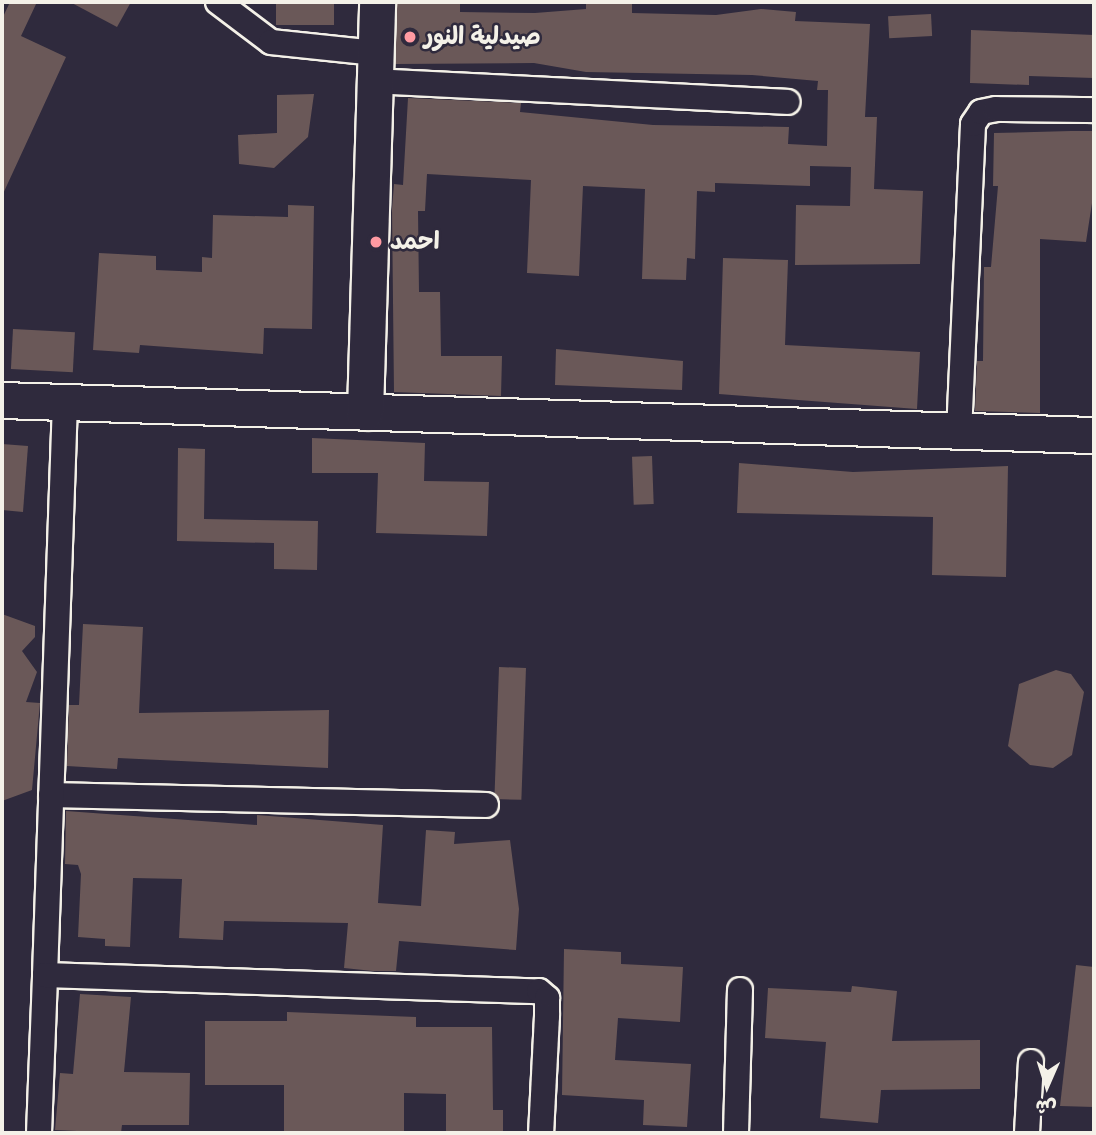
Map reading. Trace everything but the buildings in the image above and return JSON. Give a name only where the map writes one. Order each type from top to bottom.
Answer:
[{"type":"street","points":[[218,2],[271,42],[375,67],[787,102]]},
{"type":"street","points":[[365,412],[377,2]]},
{"type":"street","points":[[959,433],[973,124],[981,112],[996,109],[1094,110]]},
{"type":"street","points":[[2,400],[959,433],[1094,435]]},
{"type":"street","points":[[39,1133],[65,402]]},
{"type":"street","points":[[51,794],[486,805]]},
{"type":"street","points":[[45,975],[539,990],[547,998],[541,1133]]},
{"type":"street","points":[[736,1133],[740,990]]},
{"type":"street","points":[[1027,1133],[1031,1062]]},
{"type":"place","name":"صيدلية النور","points":[[410,37]]},
{"type":"place","name":"احمد","points":[[376,242]]}]
